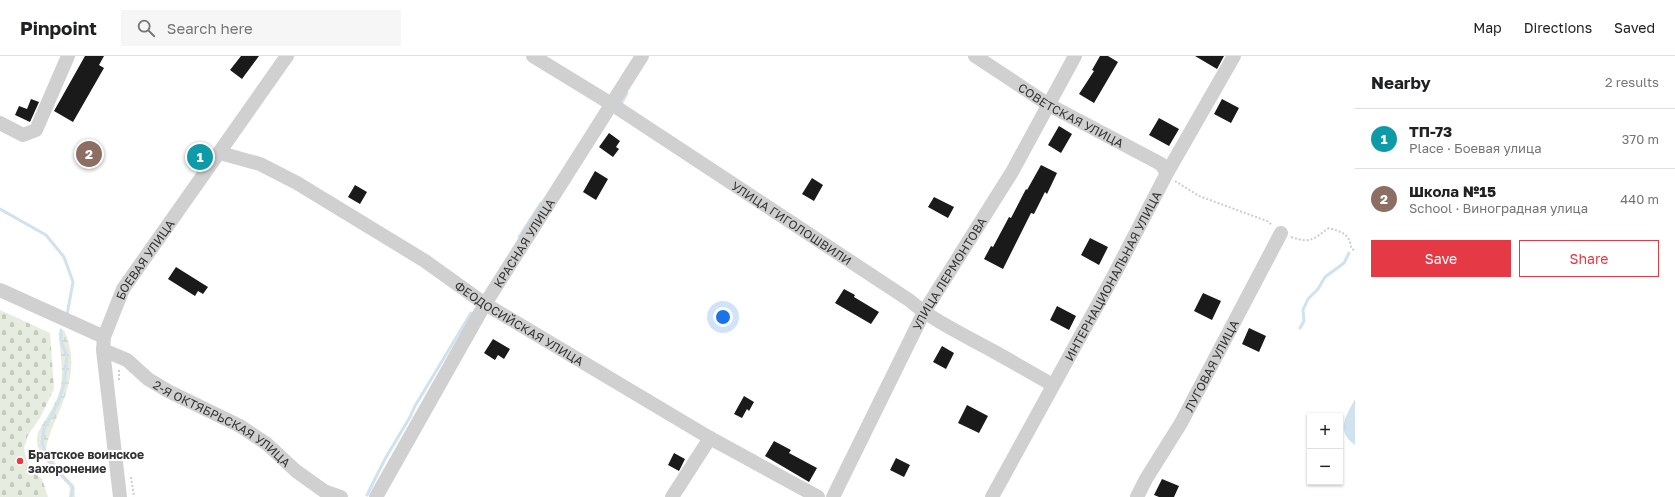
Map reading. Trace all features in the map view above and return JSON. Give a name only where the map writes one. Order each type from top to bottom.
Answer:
[{"type":"street","points":[[0,123],[23,135],[36,130],[68,56]]},
{"type":"street","name":"БОЕВАЯ УЛИЦА","points":[[120,497],[103,344],[123,289],[287,56]]},
{"type":"street","name":"УЛИЦА ГИГОЛОШВИЛИ","points":[[534,56],[612,105],[909,300],[946,327],[994,351],[1053,385]]},
{"type":"street","name":"КРАСНАЯ УЛИЦА","points":[[376,497],[485,304],[642,56]]},
{"type":"street","name":"СОВЕТСКАЯ УЛИЦА","points":[[975,56],[1048,105],[1161,164],[1167,173]]},
{"type":"street","name":"УЛИЦА ЛЕРМОНТОВА","points":[[833,497],[924,312],[1012,172],[1075,56]]},
{"type":"street","name":"ИНТЕРНАЦИОНАЛЬНАЯ УЛИЦА","points":[[992,497],[1114,275],[1167,173],[1234,56]]},
{"type":"street","name":"ФЕОДОСИЙСКАЯ УЛИЦА","points":[[220,153],[260,164],[297,183],[426,262],[485,304],[710,438],[818,497]]},
{"type":"street","name":"ЛУГОВАЯ УЛИЦА","points":[[1137,497],[1146,479],[1181,423],[1281,233]]},
{"type":"street","name":"2-Я ОКТЯБРЬСКАЯ УЛИЦА","points":[[0,290],[103,344],[126,360],[148,379],[168,391],[206,411],[240,426],[267,444],[296,471],[318,487],[324,491],[341,497]]},
{"type":"street","points":[[672,497],[710,438]]},
{"type":"path","points":[[1167,173],[1178,183],[1199,196],[1267,221],[1281,233],[1303,241],[1312,240],[1329,228],[1345,233],[1350,240],[1351,248],[1355,251]]},
{"type":"green space","points":[[0,310],[50,333],[54,389],[40,418],[28,435],[24,448],[27,462],[34,473],[42,479],[48,497],[0,497]]},
{"type":"green space","points":[[64,330],[71,352],[71,374],[66,395],[50,433],[46,449],[61,472],[74,485],[75,497],[69,497],[70,486],[52,468],[41,454],[37,438],[39,431],[60,390],[62,368],[59,332]]},
{"type":"water","points":[[1355,399],[1355,445],[1345,434],[1344,423],[1348,411]]},
{"type":"building","points":[[85,56],[104,56],[99,65],[104,68],[73,122],[54,111]]},
{"type":"building","points":[[241,56],[259,56],[242,79],[230,70]]},
{"type":"building","points":[[1100,56],[1108,56],[1118,62],[1094,103],[1079,94],[1094,71],[1092,70]]},
{"type":"building","points":[[1195,56],[1224,56],[1217,69]]},
{"type":"building","points":[[31,99],[39,102],[30,122],[15,115],[19,106],[27,109]]},
{"type":"building","points":[[1222,99],[1239,108],[1231,123],[1214,114]]},
{"type":"building","points":[[1159,118],[1179,129],[1169,146],[1149,135]]},
{"type":"building","points":[[1059,126],[1072,134],[1061,153],[1048,145]]},
{"type":"building","points":[[609,133],[620,141],[616,147],[619,149],[613,157],[599,147]]},
{"type":"building","points":[[1041,165],[1057,173],[1047,194],[1045,192],[1034,214],[1031,213],[1003,269],[984,259],[991,246],[993,247],[1009,217],[1011,218],[1026,189],[1027,190]]},
{"type":"building","points":[[595,171],[608,179],[596,200],[583,192]]},
{"type":"building","points":[[812,178],[823,185],[814,201],[802,194]]},
{"type":"building","points":[[355,185],[367,192],[360,204],[348,197]]},
{"type":"building","points":[[934,197],[954,207],[948,218],[928,207]]},
{"type":"building","points":[[1090,238],[1108,247],[1099,265],[1081,255]]},
{"type":"building","points":[[176,267],[208,287],[203,294],[198,291],[195,296],[168,279]]},
{"type":"building","points":[[844,289],[879,312],[871,324],[835,303]]},
{"type":"building","points":[[1203,293],[1221,301],[1212,320],[1194,311]]},
{"type":"building","points":[[1057,306],[1076,316],[1069,330],[1050,320]]},
{"type":"building","points":[[1249,328],[1266,336],[1259,352],[1242,344]]},
{"type":"building","points":[[493,339],[510,349],[504,359],[498,355],[495,360],[484,353]]},
{"type":"building","points":[[942,346],[954,353],[946,369],[933,362]]},
{"type":"building","points":[[744,396],[754,402],[749,411],[747,409],[742,418],[734,414]]},
{"type":"building","points":[[967,405],[988,416],[979,433],[958,423]]},
{"type":"building","points":[[774,441],[791,450],[789,453],[817,468],[809,482],[765,456]]},
{"type":"building","points":[[674,453],[685,459],[679,471],[668,465]]},
{"type":"building","points":[[896,458],[910,465],[904,477],[890,470]]},
{"type":"building","points":[[1162,479],[1179,486],[1174,497],[1159,497],[1154,495]]},
{"type":"waterway","points":[[621,104],[627,93]]},
{"type":"waterway","points":[[519,237],[541,203]]},
{"type":"waterway","points":[[0,209],[46,235],[64,257],[73,282],[67,315]]},
{"type":"waterway","points":[[1300,328],[1304,321],[1303,310],[1308,299],[1318,289],[1325,277],[1344,263],[1349,253]]},
{"type":"waterway","points":[[367,495],[385,459],[415,406],[471,313]]},
{"type":"waterway","points":[[61,330],[61,341],[67,356],[64,384],[58,403],[44,429],[42,443],[48,459],[73,488],[71,497]]},
{"type":"place","name":"Школа №15","points":[[89,154]]},
{"type":"place","name":"ТП-73","points":[[200,157]]},
{"type":"place","name":"Братское воинское захоронение","points":[[20,461]]}]
